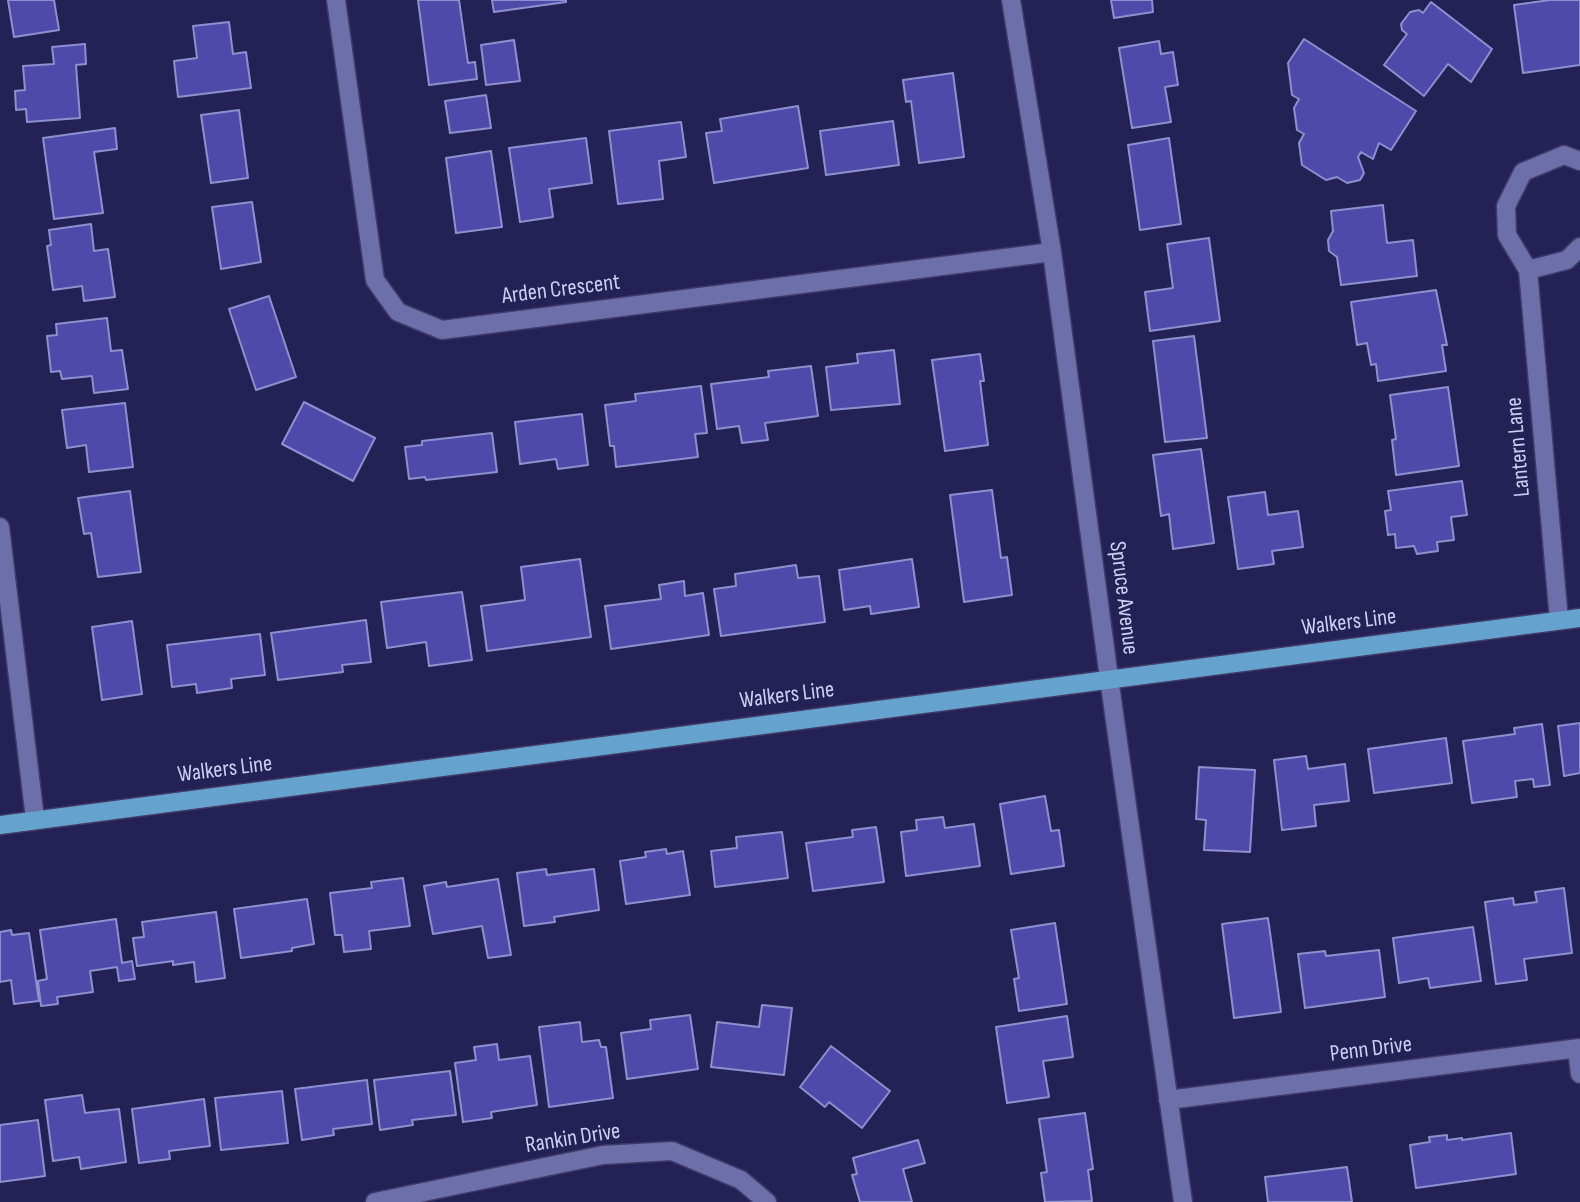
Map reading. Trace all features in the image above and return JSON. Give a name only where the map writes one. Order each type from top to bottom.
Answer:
[{"type":"main road","name":"Walkers Line","points":[[0,825],[1580,618]]},
{"type":"street","name":"Arden Crescent","points":[[336,0],[375,279],[398,312],[442,330],[1052,252]]},
{"type":"street","name":"Spruce Avenue","points":[[1011,0],[1052,252],[1108,678],[1184,1202]]},
{"type":"street","name":"Lantern Lane","points":[[1559,620],[1528,270],[1507,235],[1506,206],[1523,172],[1564,155],[1580,161]]},
{"type":"street","points":[[1528,270],[1567,260],[1580,247]]},
{"type":"street","points":[[0,527],[35,819]]},
{"type":"street","points":[[1578,1049],[1580,1074]]},
{"type":"street","name":"Penn Drive","points":[[1168,1100],[1578,1049]]},
{"type":"street","name":"Rankin Drive","points":[[375,1202],[603,1155],[672,1152],[741,1180],[767,1202]]},
{"type":"building","points":[[8,0],[54,0],[59,30],[14,37]]},
{"type":"building","points":[[418,0],[459,0],[468,63],[475,62],[477,79],[429,85]]},
{"type":"building","points":[[492,0],[566,0],[566,2],[494,12]]},
{"type":"building","points":[[1111,0],[1152,0],[1153,12],[1114,18]]},
{"type":"building","points":[[1550,0],[1580,0],[1580,65],[1523,73],[1514,5]]},
{"type":"building","points":[[1431,2],[1492,49],[1471,82],[1448,64],[1424,96],[1384,65],[1407,34],[1402,30],[1401,24],[1410,12],[1419,10],[1423,13]]},
{"type":"building","points":[[229,22],[233,54],[246,52],[251,88],[178,97],[174,61],[197,58],[193,26]]},
{"type":"building","points":[[1304,39],[1416,111],[1391,150],[1379,143],[1373,159],[1361,152],[1358,157],[1364,173],[1360,180],[1347,183],[1337,177],[1326,180],[1302,165],[1299,143],[1304,134],[1297,130],[1294,108],[1299,99],[1292,95],[1288,63]]},
{"type":"building","points":[[514,40],[520,81],[486,85],[481,45]]},
{"type":"building","points":[[1159,41],[1161,54],[1173,52],[1178,85],[1165,87],[1171,122],[1132,128],[1119,48]]},
{"type":"building","points":[[85,44],[86,64],[76,65],[80,118],[27,122],[26,109],[16,110],[15,91],[25,90],[23,66],[54,64],[52,47]]},
{"type":"building","points":[[953,73],[964,157],[919,163],[911,101],[906,102],[903,80]]},
{"type":"building","points":[[486,95],[491,128],[450,133],[445,101]]},
{"type":"building","points":[[798,106],[808,168],[714,183],[706,133],[722,131],[720,119]]},
{"type":"building","points":[[239,110],[248,178],[211,183],[201,115]]},
{"type":"building","points":[[893,121],[899,165],[826,175],[820,131]]},
{"type":"building","points":[[681,122],[686,157],[659,161],[663,199],[618,204],[609,131]]},
{"type":"building","points":[[115,128],[117,149],[94,152],[103,213],[54,219],[43,138]]},
{"type":"building","points":[[586,138],[592,183],[549,189],[553,217],[520,222],[509,148]]},
{"type":"building","points":[[1169,138],[1181,224],[1140,230],[1128,145]]},
{"type":"building","points":[[491,151],[502,227],[456,233],[446,158]]},
{"type":"building","points":[[252,202],[261,262],[221,269],[212,207]]},
{"type":"building","points":[[1383,205],[1387,243],[1413,240],[1417,276],[1341,285],[1337,257],[1329,251],[1328,240],[1333,231],[1331,211]]},
{"type":"building","points":[[91,224],[94,251],[108,249],[115,297],[84,301],[82,286],[53,290],[47,246],[51,245],[49,230]]},
{"type":"building","points":[[1209,238],[1220,321],[1150,331],[1145,292],[1173,288],[1167,244]]},
{"type":"building","points":[[1436,290],[1447,345],[1442,345],[1446,371],[1378,381],[1376,364],[1371,365],[1367,343],[1357,345],[1351,302]]},
{"type":"building","points":[[269,296],[296,377],[256,390],[229,309]]},
{"type":"building","points":[[107,318],[111,351],[122,350],[128,389],[94,393],[92,376],[62,379],[60,371],[51,372],[47,336],[57,335],[56,324]]},
{"type":"building","points":[[1194,336],[1207,438],[1165,442],[1153,341]]},
{"type":"building","points":[[894,350],[900,404],[831,410],[826,367],[858,363],[857,354]]},
{"type":"building","points":[[980,354],[984,381],[980,381],[988,445],[945,451],[932,360]]},
{"type":"building","points":[[811,366],[818,416],[765,423],[768,440],[742,443],[739,426],[717,429],[711,384],[769,377],[768,371]]},
{"type":"building","points":[[701,386],[707,433],[695,434],[698,457],[616,467],[614,446],[610,446],[605,405],[636,401],[635,394]]},
{"type":"building","points":[[1448,387],[1459,466],[1396,475],[1392,440],[1396,439],[1390,395]]},
{"type":"building","points":[[304,402],[375,438],[353,481],[282,444]]},
{"type":"building","points":[[125,403],[133,467],[89,472],[86,445],[67,448],[62,410]]},
{"type":"building","points":[[582,414],[588,465],[558,469],[556,459],[520,464],[515,422]]},
{"type":"building","points":[[492,433],[497,472],[426,480],[425,477],[409,479],[405,447],[422,445],[422,441]]},
{"type":"building","points":[[1201,449],[1214,543],[1173,549],[1169,514],[1161,516],[1153,455]]},
{"type":"building","points":[[1462,481],[1467,515],[1451,517],[1454,540],[1437,542],[1438,551],[1417,554],[1414,546],[1396,548],[1395,534],[1388,535],[1385,511],[1391,510],[1388,491]]},
{"type":"building","points":[[992,490],[1001,558],[1007,557],[1012,595],[964,602],[950,495]]},
{"type":"building","points":[[130,491],[141,572],[98,577],[91,533],[84,534],[78,498]]},
{"type":"building","points":[[1265,492],[1268,515],[1298,511],[1303,547],[1272,551],[1274,564],[1238,569],[1228,497]]},
{"type":"building","points":[[580,559],[591,637],[487,651],[481,606],[525,600],[521,567]]},
{"type":"building","points":[[912,559],[919,607],[871,614],[870,606],[844,610],[839,570]]},
{"type":"building","points":[[796,565],[798,578],[819,576],[825,622],[721,636],[714,589],[736,586],[735,574]]},
{"type":"building","points":[[684,581],[685,596],[703,593],[709,635],[611,649],[605,606],[661,599],[659,585]]},
{"type":"building","points":[[462,592],[472,660],[429,666],[426,642],[387,648],[381,602]]},
{"type":"building","points":[[366,620],[371,662],[342,665],[343,672],[278,680],[271,633]]},
{"type":"building","points":[[132,621],[142,694],[102,700],[92,627]]},
{"type":"building","points":[[260,634],[265,675],[231,679],[232,688],[197,693],[196,684],[172,687],[167,645]]},
{"type":"building","points":[[1580,723],[1580,773],[1564,776],[1558,726]]},
{"type":"building","points":[[1542,724],[1550,785],[1534,787],[1533,779],[1515,781],[1517,797],[1472,803],[1463,741],[1515,734],[1514,728]]},
{"type":"building","points":[[1446,738],[1452,783],[1374,793],[1368,749]]},
{"type":"building","points":[[1306,756],[1308,769],[1345,764],[1349,801],[1314,805],[1316,826],[1282,830],[1274,760]]},
{"type":"building","points":[[1199,767],[1255,770],[1250,852],[1204,850],[1206,820],[1196,819]]},
{"type":"building","points":[[1045,796],[1051,831],[1059,830],[1064,866],[1011,874],[1000,804]]},
{"type":"building","points":[[943,817],[945,828],[974,824],[980,866],[906,876],[901,832],[917,830],[916,820]]},
{"type":"building","points":[[876,827],[884,882],[813,891],[806,843],[853,837],[852,830]]},
{"type":"building","points":[[782,832],[788,878],[715,887],[711,851],[737,848],[736,837]]},
{"type":"building","points":[[666,849],[667,854],[683,851],[690,895],[626,904],[620,861],[646,857],[645,852]]},
{"type":"building","points":[[546,869],[547,875],[594,869],[599,910],[554,917],[555,922],[524,926],[517,873]]},
{"type":"building","points":[[403,878],[410,926],[369,931],[371,949],[344,952],[342,935],[335,935],[330,893],[372,888],[371,882]]},
{"type":"building","points":[[498,879],[511,955],[488,958],[482,926],[433,934],[424,886],[446,882],[447,887]]},
{"type":"building","points":[[1564,888],[1572,953],[1524,959],[1527,980],[1496,984],[1485,902],[1513,898],[1514,905],[1537,902],[1535,892]]},
{"type":"building","points":[[307,899],[314,944],[292,948],[292,951],[241,958],[234,909]]},
{"type":"building","points":[[216,912],[225,978],[196,982],[194,962],[173,965],[173,961],[137,966],[133,938],[144,937],[142,922]]},
{"type":"building","points":[[1268,918],[1281,1012],[1234,1018],[1222,924]]},
{"type":"building","points":[[116,919],[122,963],[132,961],[135,979],[119,981],[117,967],[90,971],[93,992],[57,997],[58,1004],[41,1006],[38,981],[47,979],[40,930]]},
{"type":"building","points":[[1055,923],[1067,1004],[1019,1011],[1014,979],[1019,978],[1011,930]]},
{"type":"building","points":[[1473,927],[1481,981],[1430,988],[1428,978],[1399,983],[1393,938]]},
{"type":"building","points":[[11,930],[12,935],[29,933],[39,1001],[14,1004],[11,980],[0,982],[0,932]]},
{"type":"building","points":[[1379,950],[1385,997],[1305,1008],[1298,954],[1325,951],[1326,956]]},
{"type":"building","points":[[762,1005],[792,1008],[784,1075],[711,1067],[717,1022],[759,1027]]},
{"type":"building","points":[[690,1015],[698,1069],[627,1079],[621,1033],[651,1029],[650,1020]]},
{"type":"building","points":[[1067,1016],[1073,1057],[1043,1061],[1049,1097],[1007,1103],[996,1027]]},
{"type":"building","points":[[580,1022],[582,1042],[599,1040],[601,1047],[606,1047],[613,1098],[549,1107],[539,1027]]},
{"type":"building","points":[[497,1044],[499,1060],[530,1056],[537,1105],[491,1112],[492,1118],[463,1122],[455,1063],[476,1060],[474,1047]]},
{"type":"building","points":[[831,1046],[890,1091],[862,1128],[829,1102],[825,1107],[800,1087]]},
{"type":"building","points":[[450,1071],[456,1115],[412,1120],[413,1125],[380,1130],[374,1080]]},
{"type":"building","points":[[367,1080],[372,1124],[333,1129],[334,1135],[302,1140],[295,1089]]},
{"type":"building","points":[[282,1091],[288,1143],[221,1150],[215,1098]]},
{"type":"building","points":[[82,1095],[85,1113],[119,1109],[126,1162],[81,1169],[79,1157],[53,1161],[45,1100]]},
{"type":"building","points":[[204,1099],[210,1146],[169,1151],[170,1159],[139,1163],[132,1109]]},
{"type":"building","points":[[1085,1113],[1093,1169],[1088,1170],[1092,1201],[1045,1202],[1041,1173],[1047,1172],[1039,1119]]},
{"type":"building","points":[[38,1120],[45,1176],[0,1182],[0,1125]]},
{"type":"building","points":[[1511,1133],[1516,1174],[1416,1188],[1410,1145],[1430,1142],[1429,1137],[1447,1135],[1447,1140],[1462,1140]]},
{"type":"building","points":[[918,1140],[925,1163],[903,1169],[912,1202],[860,1202],[852,1175],[857,1174],[853,1158]]},
{"type":"building","points":[[1347,1167],[1352,1202],[1268,1202],[1265,1177]]}]
